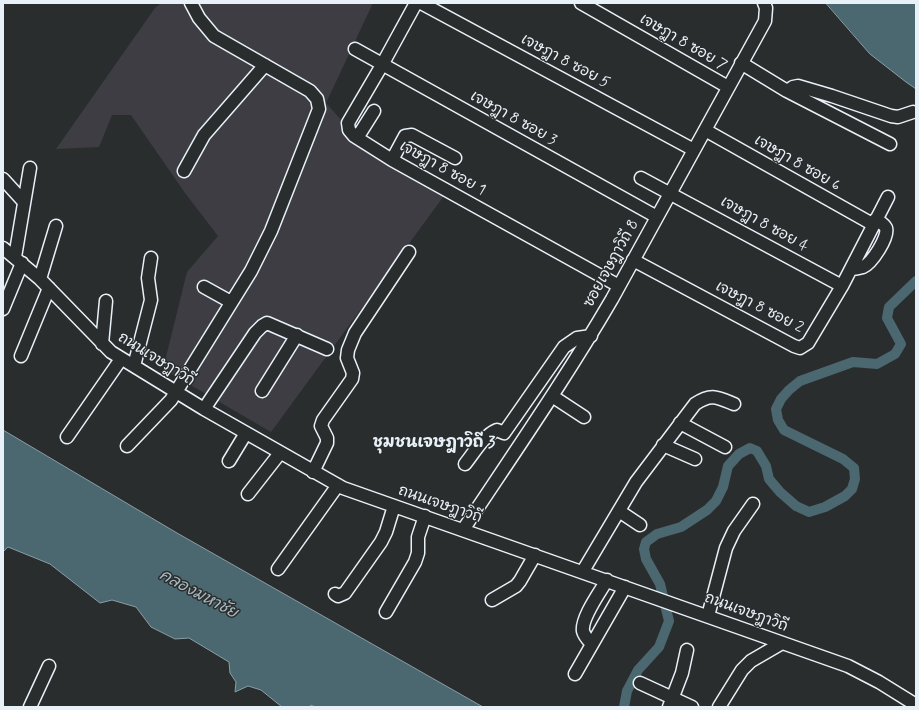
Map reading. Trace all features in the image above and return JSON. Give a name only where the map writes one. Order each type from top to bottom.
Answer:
[{"type":"street","points":[[127,446],[165,407],[176,392],[251,271],[271,231],[319,109],[317,99],[310,91],[214,36],[191,3]]},
{"type":"street","points":[[374,111],[357,138],[349,130],[348,123],[416,3]]},
{"type":"street","name":"เจษฎา 8 ซอย 5","points":[[422,3],[694,150]]},
{"type":"street","name":"เจษฎา 8 ซอย 7","points":[[580,3],[728,87]]},
{"type":"street","name":"ซอยเจษฎาวิถี 8","points":[[463,530],[591,336],[765,21],[766,8],[764,3]]},
{"type":"street","name":"เจษฎา 8 ซอย 3","points":[[355,49],[657,217]]},
{"type":"street","points":[[741,63],[787,92],[890,144]]},
{"type":"street","points":[[184,171],[204,135],[265,65]]},
{"type":"street","points":[[787,92],[793,87],[798,86],[890,116],[898,117],[913,112]]},
{"type":"street","points":[[826,111],[832,96]]},
{"type":"street","name":"เจษฎา 8 ซอย 6","points":[[705,130],[875,222]]},
{"type":"street","points":[[392,160],[405,136],[412,135],[454,158]]},
{"type":"street","name":"เจษฎา 8 ซอย 1","points":[[357,138],[392,160],[619,286]]},
{"type":"street","points":[[3,309],[18,260],[24,202],[30,168]]},
{"type":"street","name":"เจษฎา 8 ซอย 4","points":[[641,178],[842,286]]},
{"type":"street","points":[[3,179],[24,202]]},
{"type":"street","name":"เจษฎา 8 ซอย 2","points":[[633,260],[800,348],[808,343],[842,286],[888,197]]},
{"type":"street","points":[[40,279],[56,226]]},
{"type":"street","name":"ถนนเจษฎาวิถี","points":[[3,248],[50,288],[111,352],[204,409],[338,485],[358,494],[625,586],[848,666],[879,682],[916,705]]},
{"type":"street","points":[[313,472],[327,443],[327,438],[321,426],[323,420],[352,378],[353,373],[347,358],[348,350],[356,333],[409,252]]},
{"type":"street","points":[[134,366],[151,300],[148,278],[151,258]]},
{"type":"street","points":[[204,286],[231,302]]},
{"type":"street","points":[[22,356],[50,288]]},
{"type":"street","points":[[102,344],[106,301]]},
{"type":"street","points":[[204,409],[255,333],[267,323],[326,349]]},
{"type":"street","points":[[262,391],[297,335]]},
{"type":"street","points":[[465,464],[491,432],[496,430],[504,433],[564,347],[577,338],[591,336]]},
{"type":"street","points":[[67,437],[121,359]]},
{"type":"street","points":[[552,396],[584,417]]},
{"type":"street","points":[[582,571],[636,482],[695,404],[710,397],[717,397],[734,404]]},
{"type":"street","points":[[680,423],[725,447]]},
{"type":"street","points":[[229,462],[246,433]]},
{"type":"street","points":[[663,445],[695,459]]},
{"type":"street","points":[[248,494],[280,453]]},
{"type":"street","points":[[278,569],[338,485]]},
{"type":"street","points":[[708,616],[726,548],[734,531],[753,504]]},
{"type":"street","points":[[335,594],[341,595],[345,593],[381,542],[386,532],[394,506]]},
{"type":"street","points":[[619,511],[640,525]]},
{"type":"street","points":[[386,612],[415,562],[418,553],[418,537],[425,516]]},
{"type":"street","points":[[492,600],[516,586],[534,555]]},
{"type":"street","points":[[592,644],[585,636],[583,630],[584,620],[607,580]]},
{"type":"street","points":[[575,674],[625,586]]},
{"type":"street","points":[[719,707],[742,670],[751,661],[782,643]]},
{"type":"street","points":[[671,703],[682,674],[687,650]]},
{"type":"street","points":[[30,707],[49,666]]},
{"type":"street","points":[[640,683],[671,703],[692,707]]},
{"type":"shaded area","points":[[161,3],[373,3],[326,103],[343,122],[449,189],[271,432],[163,369],[187,272],[218,236],[185,193],[131,115],[112,115],[99,147],[56,149],[155,8]]},
{"type":"water","points":[[826,3],[916,3],[916,89],[870,54]]},
{"type":"water","name":"คลองมหาชัย","points":[[3,430],[177,533],[483,707],[315,707],[311,705],[309,707],[282,707],[261,690],[248,686],[235,692],[236,682],[230,673],[229,662],[189,638],[175,639],[151,627],[136,607],[112,600],[100,603],[50,564],[8,547],[3,552]]},
{"type":"waterway","points":[[624,707],[627,691],[638,670],[659,647],[669,621],[660,584],[646,559],[644,549],[646,542],[657,534],[681,527],[707,510],[716,501],[723,487],[728,466],[739,454],[750,448],[757,451],[766,466],[769,479],[780,492],[796,506],[809,512],[825,507],[845,496],[852,489],[855,479],[854,468],[843,459],[784,430],[778,420],[776,409],[781,399],[800,381],[853,362],[877,364],[895,354],[901,344],[887,318],[889,307],[916,281]]},
{"type":"district","name":"ชุมชนเจษฎาวิถี 3","points":[[434,444]]}]
